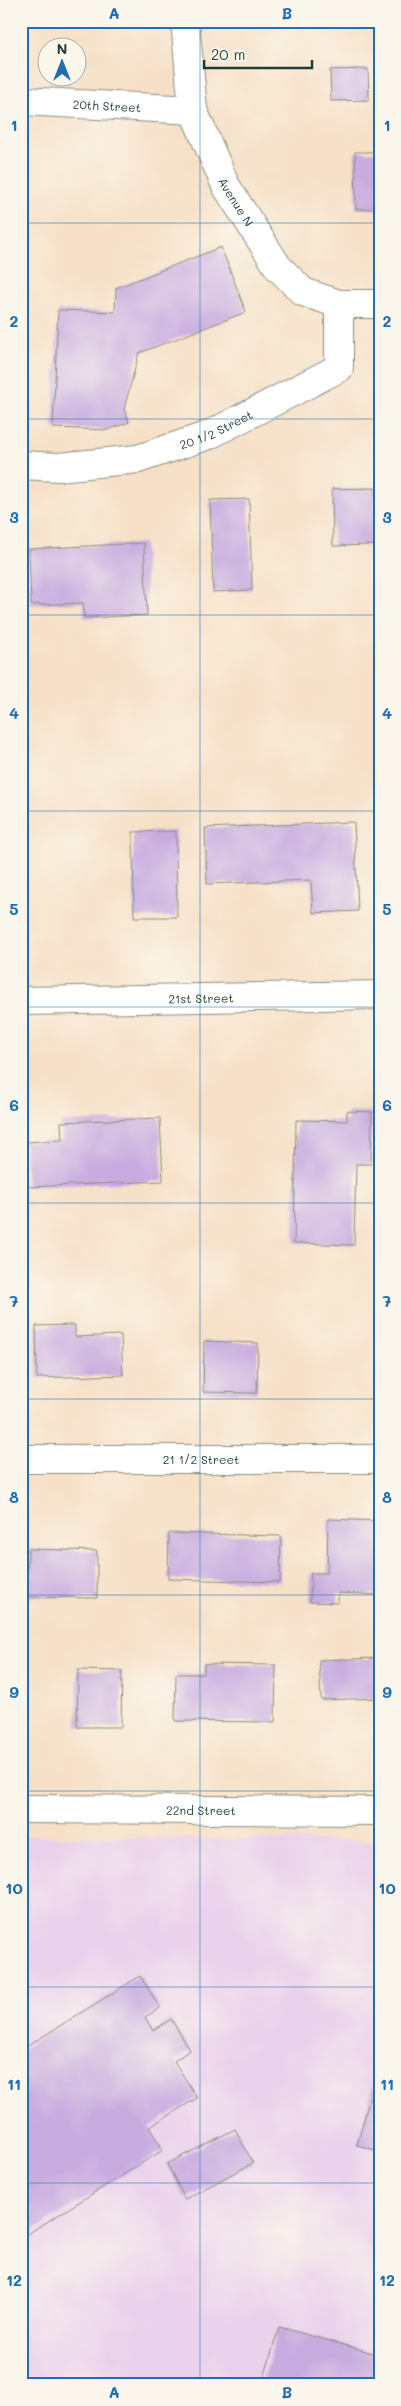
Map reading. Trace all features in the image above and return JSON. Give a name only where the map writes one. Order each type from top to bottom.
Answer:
[{"type":"street","name":"Avenue N","points":[[185,21],[193,110],[226,186],[278,267],[303,292],[339,304],[380,304]]},
{"type":"street","name":"20th Street","points":[[21,101],[193,110]]},
{"type":"street","name":"20 1/2 Street","points":[[21,464],[58,467],[138,459],[209,435],[339,368],[339,304]]},
{"type":"street","name":"21st Street","points":[[21,1001],[380,995]]},
{"type":"street","name":"21 1/2 Street","points":[[21,1459],[380,1459]]},
{"type":"street","name":"22nd Street","points":[[21,1809],[380,1812]]},
{"type":"shaded area","points":[[21,1836],[380,1841],[380,2385],[21,2385]]},
{"type":"building","points":[[368,69],[369,100],[331,101],[330,70]]},
{"type":"building","points":[[355,152],[380,152],[380,209],[356,209]]},
{"type":"building","points":[[221,247],[246,312],[139,353],[124,409],[129,422],[108,430],[53,428],[58,310],[115,312],[116,288]]},
{"type":"building","points":[[375,488],[377,545],[333,546],[332,489]]},
{"type":"building","points":[[249,499],[252,590],[213,592],[210,500]]},
{"type":"building","points":[[144,543],[147,615],[84,618],[83,603],[31,605],[29,549]]},
{"type":"building","points":[[354,822],[358,911],[313,913],[311,880],[207,884],[205,828]]},
{"type":"building","points":[[176,831],[177,917],[134,917],[133,832]]},
{"type":"building","points":[[347,1111],[372,1112],[371,1164],[356,1164],[354,1245],[294,1243],[296,1120],[347,1121]]},
{"type":"building","points":[[160,1118],[163,1181],[27,1187],[25,1142],[62,1140],[61,1122]]},
{"type":"building","points":[[75,1325],[75,1337],[121,1335],[123,1375],[37,1378],[36,1326]]},
{"type":"building","points":[[204,1341],[258,1343],[257,1393],[203,1392]]},
{"type":"building","points":[[328,1519],[380,1521],[380,1595],[338,1593],[338,1603],[310,1602],[311,1573],[327,1573]]},
{"type":"building","points":[[169,1533],[281,1536],[280,1582],[168,1579]]},
{"type":"building","points":[[28,1549],[97,1551],[97,1598],[27,1597]]},
{"type":"building","points":[[380,1658],[380,1698],[321,1700],[319,1660]]},
{"type":"building","points":[[204,1664],[276,1665],[275,1722],[175,1721],[176,1674],[204,1674]]},
{"type":"building","points":[[78,1670],[122,1671],[121,1727],[77,1727]]},
{"type":"building","points":[[140,1976],[160,2008],[145,2017],[153,2031],[171,2019],[190,2050],[174,2061],[197,2098],[149,2127],[163,2150],[21,2238],[21,2050]]},
{"type":"building","points":[[380,2064],[380,2151],[357,2145]]},
{"type":"building","points":[[235,2129],[253,2163],[185,2199],[167,2164]]},
{"type":"building","points":[[279,2327],[380,2355],[380,2385],[262,2385]]}]
